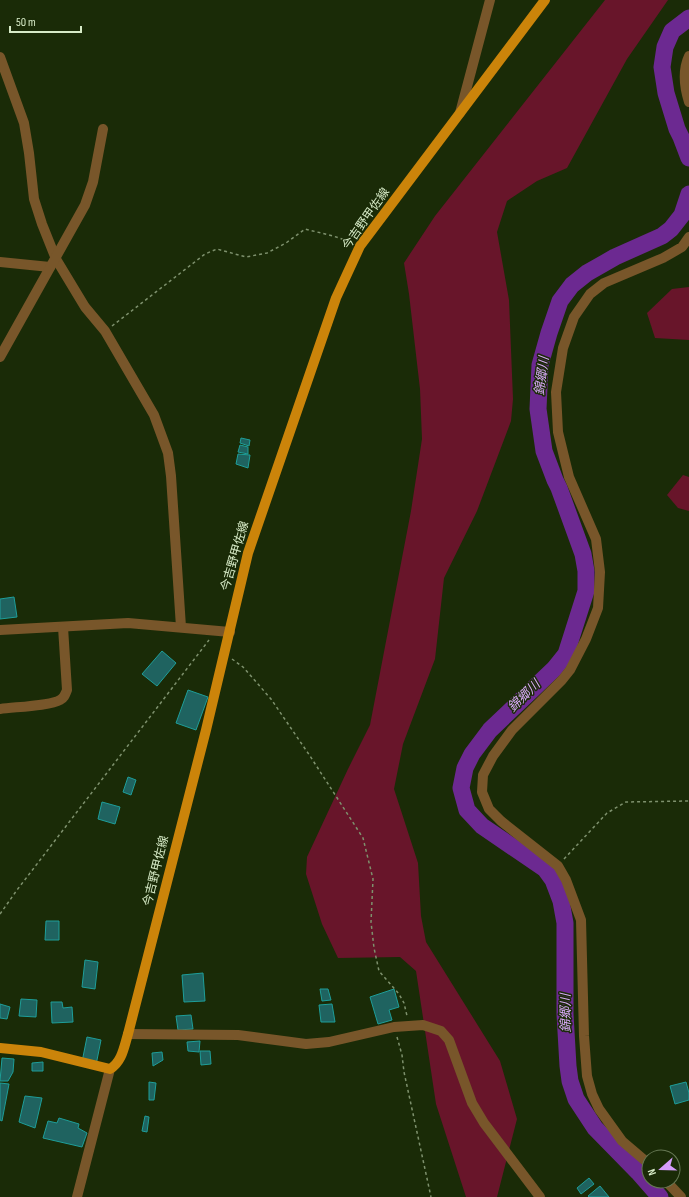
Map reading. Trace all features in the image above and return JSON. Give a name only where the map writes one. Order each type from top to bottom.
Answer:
[{"type":"main road","name":"今吉野甲佐線","points":[[110,1069],[116,1065],[122,1053],[128,1034],[230,632],[248,553],[336,298],[360,246],[545,0]]},
{"type":"main road","points":[[0,1048],[41,1052],[110,1069]]},
{"type":"street","points":[[460,113],[490,0]]},
{"type":"street","points":[[689,56],[685,64],[684,83],[689,102]]},
{"type":"street","points":[[0,57],[24,123],[34,199],[53,263],[85,307],[106,331],[154,415],[168,453],[171,476],[181,627]]},
{"type":"street","points":[[0,357],[85,205],[93,182],[103,129]]},
{"type":"street","points":[[641,1157],[622,1141],[599,1109],[592,1094],[587,1076],[584,1036],[581,920],[566,880],[558,866],[501,821],[489,809],[482,792],[483,775],[493,756],[512,730],[570,670],[586,639],[598,608],[600,572],[596,539],[569,477],[558,432],[556,392],[563,348],[574,317],[590,294],[604,283],[663,258],[682,247],[689,237]]},
{"type":"street","points":[[0,262],[53,263]]},
{"type":"street","points":[[0,630],[128,623],[230,632]]},
{"type":"street","points":[[0,709],[59,701],[64,697],[67,690],[63,627]]},
{"type":"street","points":[[128,1034],[238,1035],[306,1044],[329,1042],[394,1027],[423,1025],[441,1031],[449,1040],[472,1103],[496,1141],[540,1197]]},
{"type":"street","points":[[77,1197],[110,1069]]},
{"type":"street","points":[[674,1189],[681,1197]]},
{"type":"path","points":[[106,331],[205,254],[217,249],[246,257],[267,253],[286,243],[305,229],[333,236],[360,246]]},
{"type":"path","points":[[0,914],[216,631]]},
{"type":"path","points":[[224,654],[243,666],[271,699],[363,838],[373,879],[371,922],[374,948],[379,971],[399,994],[404,1003],[409,1026]]},
{"type":"path","points":[[558,866],[607,813],[626,802],[689,801]]},
{"type":"path","points":[[394,1027],[402,1055],[404,1072],[431,1197]]},
{"type":"shaded area","points":[[605,0],[668,0],[627,59],[567,168],[537,181],[507,201],[497,232],[509,300],[513,399],[511,421],[477,511],[444,578],[435,659],[403,744],[394,789],[418,863],[421,916],[426,942],[500,1061],[517,1119],[497,1197],[466,1197],[436,1104],[416,971],[400,957],[338,958],[322,924],[306,874],[307,857],[370,725],[411,511],[422,439],[420,389],[404,263],[435,216]]},
{"type":"shaded area","points":[[689,287],[689,340],[655,338],[647,313],[672,289]]},
{"type":"shaded area","points":[[683,475],[689,477],[689,511],[678,508],[667,495]]},
{"type":"building","points":[[241,438],[250,440],[249,446],[240,443]]},
{"type":"building","points":[[240,445],[248,447],[248,454],[238,452]]},
{"type":"building","points":[[238,454],[250,455],[248,468],[236,464]]},
{"type":"building","points":[[14,597],[17,617],[0,619],[0,599]]},
{"type":"building","points":[[162,651],[176,663],[157,686],[142,674]]},
{"type":"building","points":[[188,690],[208,697],[196,730],[176,723]]},
{"type":"building","points":[[128,777],[136,780],[131,795],[123,792]]},
{"type":"building","points":[[102,802],[120,807],[115,824],[98,819]]},
{"type":"building","points":[[46,921],[59,921],[59,940],[45,940]]},
{"type":"building","points":[[85,960],[98,962],[95,989],[82,987]]},
{"type":"building","points":[[203,973],[205,1001],[184,1002],[182,975]]},
{"type":"building","points":[[320,989],[328,989],[331,1000],[322,1001]]},
{"type":"building","points":[[394,989],[399,1007],[389,1010],[392,1020],[378,1024],[370,997]]},
{"type":"building","points":[[21,999],[37,1000],[36,1017],[19,1016]]},
{"type":"building","points":[[51,1002],[62,1002],[63,1008],[72,1007],[73,1022],[52,1023]]},
{"type":"building","points":[[0,1004],[10,1007],[7,1019],[0,1018]]},
{"type":"building","points":[[332,1004],[335,1022],[321,1022],[319,1005]]},
{"type":"building","points":[[191,1015],[193,1029],[178,1030],[176,1016]]},
{"type":"building","points":[[87,1037],[101,1040],[96,1065],[82,1062]]},
{"type":"building","points":[[200,1041],[199,1052],[188,1051],[187,1042]]},
{"type":"building","points":[[200,1051],[210,1051],[211,1064],[201,1065]]},
{"type":"building","points":[[162,1052],[163,1060],[153,1066],[152,1053]]},
{"type":"building","points":[[2,1058],[14,1059],[13,1072],[8,1081],[0,1081]]},
{"type":"building","points":[[43,1062],[43,1071],[32,1071],[32,1063]]},
{"type":"building","points":[[149,1082],[156,1083],[154,1100],[149,1100]]},
{"type":"building","points":[[686,1082],[689,1100],[675,1104],[670,1086]]},
{"type":"building","points":[[0,1083],[9,1084],[2,1121],[0,1120]]},
{"type":"building","points":[[25,1096],[42,1098],[35,1128],[19,1122]]},
{"type":"building","points":[[145,1116],[149,1117],[147,1132],[142,1131]]},
{"type":"building","points":[[59,1118],[79,1124],[78,1128],[87,1133],[82,1147],[43,1138],[48,1121],[57,1123]]},
{"type":"building","points":[[589,1178],[594,1184],[581,1194],[577,1188]]},
{"type":"building","points":[[600,1186],[609,1197],[588,1196]]},
{"type":"waterway","name":"錦郷川","points":[[689,18],[672,31],[665,47],[662,67],[666,93],[677,129],[689,158]]},
{"type":"waterway","name":"錦郷川","points":[[660,1197],[595,1128],[576,1099],[570,1081],[568,1066],[565,1014],[565,923],[561,901],[553,880],[545,869],[482,826],[467,810],[461,788],[465,768],[472,754],[490,730],[554,669],[566,654],[586,591],[586,571],[583,554],[544,451],[538,409],[540,365],[560,301],[572,285],[587,273],[615,257],[662,236],[671,229],[682,215],[689,194]]}]
